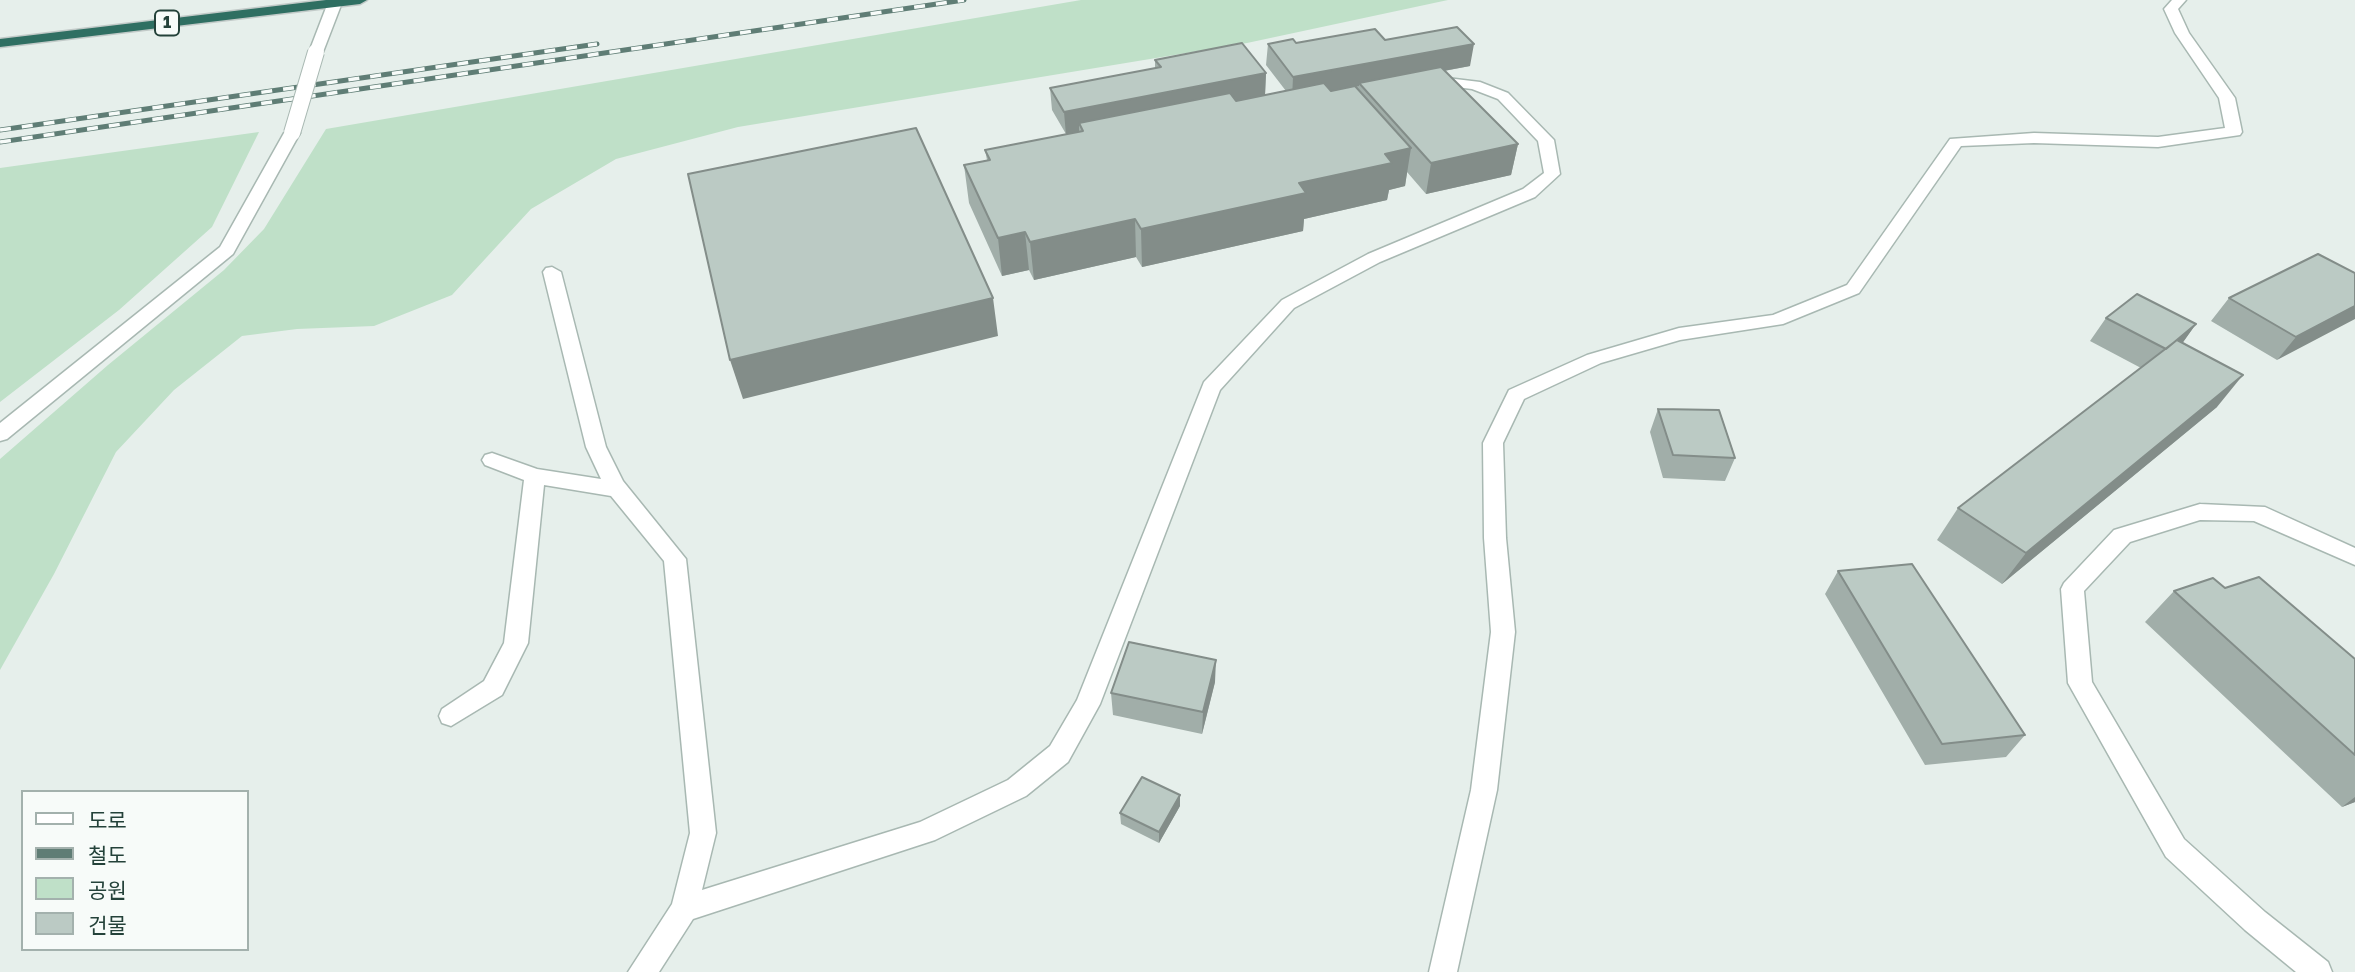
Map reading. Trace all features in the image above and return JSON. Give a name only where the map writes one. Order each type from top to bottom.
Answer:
[{"type":"highway","name":"1","points":[[0,35],[290,0]]},
{"type":"highway","name":"1","points":[[0,43],[360,0]]},
{"type":"street","points":[[1443,972],[1484,790],[1503,632],[1495,538],[1493,443],[1516,395],[1594,359],[1679,334],[1776,320],[1853,289],[1956,142],[2034,138],[2158,142],[2234,132],[2227,98],[2182,33],[2171,9],[2179,0]]},
{"type":"street","points":[[0,434],[227,250],[292,133],[316,52],[335,1]]},
{"type":"street","points":[[684,909],[926,832],[1017,788],[1059,754],[1088,704],[1211,387],[1287,304],[1374,258],[1529,193],[1552,174],[1546,140],[1503,96],[1475,85],[1447,82],[1407,88]]},
{"type":"street","points":[[552,272],[596,447],[619,490],[674,559],[703,833],[684,909],[642,972]]},
{"type":"street","points":[[492,460],[535,476],[619,490]]},
{"type":"street","points":[[451,716],[493,688],[516,643],[535,476]]},
{"type":"street","points":[[2318,972],[2255,921],[2175,848],[2080,683],[2072,589],[2122,536],[2200,512],[2257,513],[2355,556]]},
{"type":"green space","points":[[1081,0],[1448,0],[1247,43],[738,127],[616,159],[531,209],[452,295],[374,326],[297,329],[242,336],[174,390],[116,452],[54,574],[0,670],[0,459],[108,365],[224,270],[264,229],[326,129]]},
{"type":"green space","points":[[259,132],[212,227],[119,310],[0,402],[0,168]]},
{"type":"building","points":[[1457,27],[1474,44],[1293,77],[1268,44],[1293,39],[1296,43],[1375,29],[1385,40]]},
{"type":"building","points":[[1242,43],[1266,73],[1064,112],[1050,88],[1161,67],[1155,60]]},
{"type":"building","points":[[1441,67],[1518,144],[1431,163],[1359,83]]},
{"type":"building","points":[[1324,83],[1331,91],[1355,86],[1411,148],[1385,154],[1392,163],[1299,183],[1306,193],[1141,229],[1135,219],[1030,242],[1025,232],[998,238],[964,165],[990,160],[985,150],[1083,131],[1079,123],[1230,93],[1236,101]]},
{"type":"building","points":[[916,128],[993,298],[730,360],[688,174]]},
{"type":"building","points":[[2318,254],[2355,273],[2355,306],[2296,337],[2229,298]]},
{"type":"building","points":[[2137,294],[2196,324],[2166,349],[2106,318]]},
{"type":"building","points":[[2177,340],[2243,375],[2026,553],[1958,508]]},
{"type":"building","points":[[1658,409],[1719,410],[1735,458],[1673,455]]},
{"type":"building","points":[[1912,564],[2025,735],[1942,744],[1838,571]]},
{"type":"building","points":[[2259,577],[2355,659],[2355,755],[2174,591],[2213,578],[2225,588]]},
{"type":"building","points":[[1129,642],[1216,660],[1203,712],[1111,693]]},
{"type":"building","points":[[1142,777],[1180,795],[1159,832],[1120,813]]},
{"type":"railway","points":[[0,142],[964,0]]},
{"type":"railway","points":[[0,130],[597,44]]}]
